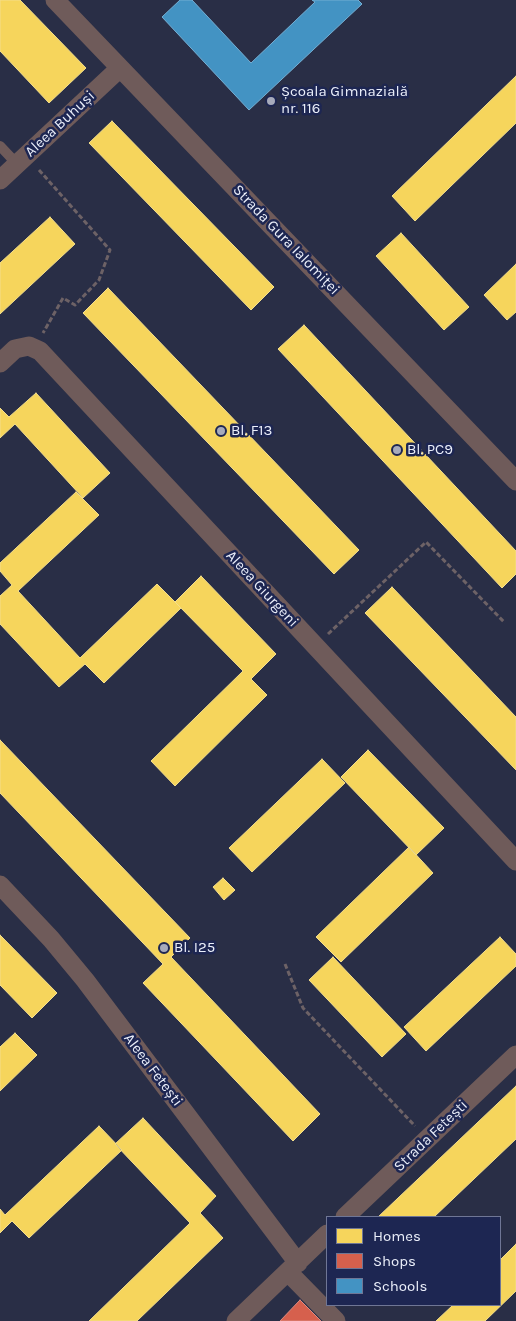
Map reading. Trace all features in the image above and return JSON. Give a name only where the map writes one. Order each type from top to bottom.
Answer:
[{"type":"street","name":"Strada Gura Ialomiței","points":[[55,0],[516,481]]},
{"type":"street","name":"Aleea Buhuși","points":[[0,180],[120,68]]},
{"type":"street","points":[[0,363],[16,349],[29,346],[35,348]]},
{"type":"street","name":"Aleea Giurgeni","points":[[35,348],[40,351],[516,861]]},
{"type":"street","name":"Aleea Fetești","points":[[0,885],[51,939],[85,980],[293,1267],[336,1321]]},
{"type":"street","name":"Strada Fetești","points":[[346,1216],[516,1055]]},
{"type":"street","points":[[236,1321],[326,1235]]},
{"type":"lane","points":[[0,146],[22,160]]},
{"type":"path","points":[[22,160],[110,250],[99,280],[74,305],[62,298],[35,348]]},
{"type":"path","points":[[315,646],[426,542],[505,623]]},
{"type":"path","points":[[285,964],[303,1008],[428,1139]]},
{"type":"building: Homes","points":[[0,0],[20,0],[86,68],[49,103],[0,51]]},
{"type":"building: Homes","points":[[516,76],[516,123],[415,221],[392,196]]},
{"type":"building: Homes","points":[[112,121],[274,287],[251,310],[89,143]]},
{"type":"building: Homes","points":[[50,217],[75,244],[0,314],[0,263]]},
{"type":"building: Homes","points":[[401,233],[469,307],[444,330],[376,256]]},
{"type":"building: Homes","points":[[516,264],[516,312],[507,320],[484,295]]},
{"type":"building: Homes","name":"Bl. F13","points":[[108,288],[359,550],[334,574],[83,313]]},
{"type":"building: Homes","name":"Bl. PC9","points":[[304,325],[516,551],[516,574],[502,588],[278,349]]},
{"type":"building: Homes","points":[[36,393],[110,473],[83,498],[15,424],[0,438],[0,408],[9,417]]},
{"type":"building: Homes","points":[[76,492],[99,515],[18,591],[80,658],[157,584],[181,608],[104,683],[85,664],[59,687],[0,624],[0,596],[12,585],[0,571],[0,563]]},
{"type":"building: Homes","points":[[201,576],[276,654],[251,679],[267,695],[175,786],[151,761],[243,671],[175,602]]},
{"type":"building: Homes","points":[[392,587],[516,717],[516,770],[365,613]]},
{"type":"building: Homes","name":"Bl. I25","points":[[0,740],[190,938],[171,957],[320,1114],[293,1141],[143,983],[163,964],[0,793]]},
{"type":"building: Homes","points":[[368,750],[444,828],[416,855],[341,777]]},
{"type":"building: Homes","points":[[322,759],[345,783],[252,872],[229,848]]},
{"type":"building: Homes","points":[[409,847],[433,873],[341,962],[316,937]]},
{"type":"building: Homes","points":[[223,878],[235,890],[224,900],[213,887]]},
{"type":"building: Homes","points":[[0,935],[57,993],[32,1018],[0,985]]},
{"type":"building: Homes","points":[[500,937],[516,954],[516,966],[426,1051],[404,1027]]},
{"type":"building: Homes","points":[[333,957],[406,1034],[382,1057],[309,980]]},
{"type":"building: Homes","points":[[15,1033],[37,1055],[0,1091],[0,1047]]},
{"type":"building: Homes","points":[[516,1086],[516,1139],[435,1216],[379,1216]]},
{"type":"building: Homes","points":[[143,1118],[216,1196],[200,1213],[223,1238],[137,1321],[89,1321],[190,1223],[115,1144]]},
{"type":"building: Homes","points":[[99,1126],[122,1150],[29,1238],[12,1221],[0,1233],[0,1209],[5,1215]]},
{"type":"building: Homes","points":[[516,1244],[516,1291],[501,1306],[501,1259]]},
{"type":"building: Homes","points":[[452,1306],[500,1306],[485,1321],[436,1321]]},
{"type":"building: Shops","points":[[300,1300],[321,1321],[280,1321]]},
{"type":"building: Schools","points":[[180,0],[192,0],[251,63],[315,2],[312,0],[358,0],[362,4],[249,110],[162,17]]},
{"type":"place","name":"Școala Gimnazială nr. 116","points":[[271,101]]},
{"type":"place","name":"Bl. F13","points":[[221,431]]},
{"type":"place","name":"Bl. PC9","points":[[397,450]]},
{"type":"place","name":"Bl. I25","points":[[164,948]]}]
